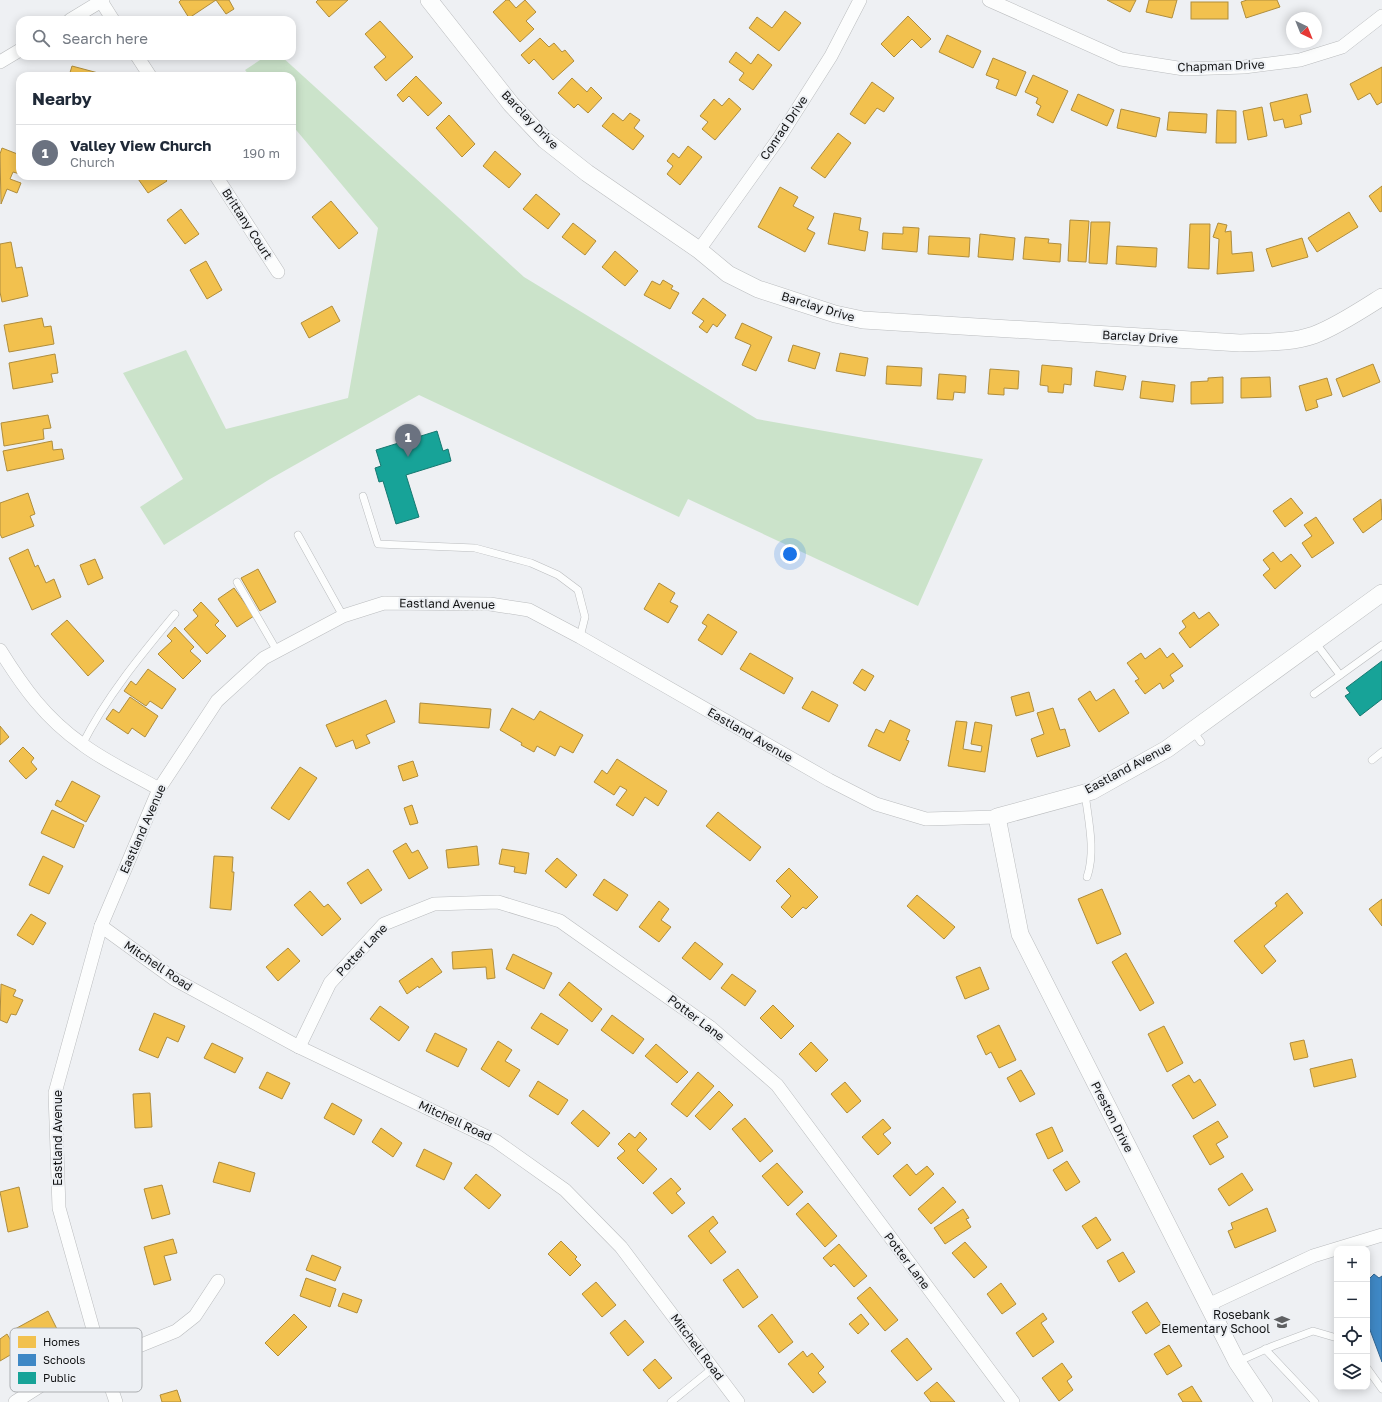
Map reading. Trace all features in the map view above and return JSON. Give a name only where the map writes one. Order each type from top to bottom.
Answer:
[{"type":"street","name":"Barclay Drive","points":[[429,0],[511,104],[545,140],[587,173],[699,250],[728,274],[758,288],[835,314],[863,320],[1228,342],[1276,342],[1314,335],[1360,311],[1382,297]]},
{"type":"street","name":"Conrad Drive","points":[[699,250],[779,138],[831,56],[860,0]]},
{"type":"street","name":"Chapman Drive","points":[[989,0],[1122,59],[1184,69],[1244,68],[1300,60],[1342,47],[1382,16]]},
{"type":"street","points":[[77,16],[102,1],[111,16]]},
{"type":"street","points":[[0,62],[16,52]]},
{"type":"street","points":[[140,60],[147,72]]},
{"type":"street","name":"Brittany Court","points":[[219,180],[278,272]]},
{"type":"street","name":"Eastland Avenue","points":[[93,1328],[59,1208],[55,1092],[101,926],[159,789],[217,701],[264,658],[343,616],[384,602],[490,604],[528,610],[580,637],[829,780],[876,804],[926,819],[997,817],[1085,793],[1167,749],[1197,736],[1315,642],[1382,593]]},
{"type":"street","points":[[0,650],[22,685],[41,708],[82,744],[159,789]]},
{"type":"street","name":"Preston Drive","points":[[997,817],[1020,934],[1236,1362],[1264,1402]]},
{"type":"street","name":"Potter Lane","points":[[299,1047],[330,983],[384,924],[434,904],[498,902],[560,921],[710,1027],[777,1085],[1013,1402]]},
{"type":"street","name":"Mitchell Road","points":[[101,926],[174,979],[299,1047],[496,1141],[565,1190],[621,1247],[738,1402]]},
{"type":"street","points":[[1208,1305],[1313,1256],[1382,1235]]},
{"type":"street","points":[[142,1345],[176,1331],[195,1316],[218,1281]]},
{"type":"street","points":[[15,1402],[31,1392]]},
{"type":"street","name":"Eastland Avenue","points":[[112,1392],[116,1402]]},
{"type":"lane","points":[[363,496],[378,544],[474,548],[531,563],[558,575],[578,590],[585,617],[580,637]]},
{"type":"lane","points":[[298,535],[343,616]]},
{"type":"lane","points":[[237,582],[277,651]]},
{"type":"lane","points":[[82,744],[90,728],[111,695],[175,614]]},
{"type":"lane","points":[[1315,642],[1340,675]]},
{"type":"lane","points":[[1314,694],[1382,645]]},
{"type":"lane","points":[[1372,760],[1382,752]]},
{"type":"lane","points":[[1085,793],[1090,834],[1090,869],[1087,877]]},
{"type":"lane","points":[[1236,1362],[1265,1349],[1313,1331],[1334,1337]]},
{"type":"lane","points":[[1265,1349],[1315,1402]]},
{"type":"lane","points":[[671,1402],[713,1368]]},
{"type":"lane","points":[[1370,1372],[1382,1389]]},
{"type":"green space","points":[[260,60],[285,60],[524,277],[757,419],[983,459],[918,606],[688,499],[679,517],[419,395],[270,479],[164,545],[140,507],[183,479],[123,373],[186,350],[226,429],[348,398],[378,228],[296,130],[296,72],[247,72],[245,70]]},
{"type":"building: Homes","points":[[181,0],[216,0],[192,16],[188,16],[179,2]]},
{"type":"building: Homes","points":[[216,0],[229,0],[234,9],[226,14]]},
{"type":"building: Homes","points":[[318,0],[348,0],[329,17],[316,2]]},
{"type":"building: Homes","points":[[506,0],[509,0],[516,8],[525,0],[536,12],[526,21],[534,29],[520,42],[493,12]]},
{"type":"building: Homes","points":[[1107,0],[1136,0],[1130,12]]},
{"type":"building: Homes","points":[[1149,0],[1177,0],[1172,18],[1146,12]]},
{"type":"building: Homes","points":[[1247,0],[1277,0],[1280,7],[1246,18],[1241,2]]},
{"type":"building: Homes","points":[[1191,2],[1228,2],[1228,19],[1191,19]]},
{"type":"building: Homes","points":[[785,11],[801,23],[779,51],[749,28],[757,17],[772,28]]},
{"type":"building: Homes","points":[[908,16],[931,39],[921,48],[912,39],[894,57],[881,44]]},
{"type":"building: Homes","points":[[380,21],[413,57],[386,81],[374,67],[386,57],[365,34]]},
{"type":"building: Homes","points":[[947,35],[981,51],[973,68],[939,52]]},
{"type":"building: Homes","points":[[540,38],[549,47],[554,43],[562,52],[565,50],[574,61],[553,80],[534,59],[529,64],[521,55]]},
{"type":"building: Homes","points":[[736,52],[751,64],[758,54],[772,65],[753,90],[739,80],[744,73],[729,62]]},
{"type":"building: Homes","points":[[993,58],[1026,72],[1016,96],[996,88],[999,80],[986,75]]},
{"type":"building: Homes","points":[[72,66],[94,72],[70,72]]},
{"type":"building: Homes","points":[[1382,67],[1382,102],[1377,105],[1370,93],[1358,100],[1350,84]]},
{"type":"building: Homes","points":[[1033,75],[1068,91],[1053,123],[1037,115],[1041,106],[1036,103],[1038,98],[1025,92]]},
{"type":"building: Homes","points":[[416,76],[442,103],[428,116],[409,96],[403,102],[397,95]]},
{"type":"building: Homes","points":[[572,78],[587,92],[591,87],[602,98],[588,113],[578,104],[574,108],[558,93]]},
{"type":"building: Homes","points":[[872,82],[894,98],[884,112],[877,108],[865,124],[850,114]]},
{"type":"building: Homes","points":[[1078,94],[1114,110],[1107,126],[1071,110]]},
{"type":"building: Homes","points":[[1307,94],[1311,112],[1300,115],[1302,124],[1285,128],[1283,119],[1274,121],[1270,103]]},
{"type":"building: Homes","points":[[729,98],[741,109],[715,140],[702,129],[708,122],[700,116],[714,99],[722,106]]},
{"type":"building: Homes","points":[[1262,107],[1267,136],[1248,140],[1243,111]]},
{"type":"building: Homes","points":[[1121,109],[1160,118],[1156,137],[1117,128]]},
{"type":"building: Homes","points":[[1217,110],[1236,111],[1236,143],[1216,143]]},
{"type":"building: Homes","points":[[1169,112],[1207,114],[1206,133],[1167,130]]},
{"type":"building: Homes","points":[[613,113],[623,121],[630,113],[640,120],[634,128],[644,136],[633,150],[602,126]]},
{"type":"building: Homes","points":[[449,115],[475,144],[462,157],[436,128]]},
{"type":"building: Homes","points":[[838,133],[851,143],[825,178],[811,168]]},
{"type":"building: Homes","points":[[688,146],[702,157],[680,185],[667,174],[673,166],[667,161],[673,153],[679,158]]},
{"type":"building: Homes","points":[[2,148],[16,153],[16,173],[13,172],[10,179],[21,183],[17,193],[7,189],[1,204],[0,154]]},
{"type":"building: Homes","points":[[495,151],[521,174],[509,188],[483,166]]},
{"type":"building: Homes","points":[[139,180],[167,181],[148,193]]},
{"type":"building: Homes","points":[[1382,186],[1382,211],[1380,212],[1369,196]]},
{"type":"building: Homes","points":[[780,187],[798,197],[793,206],[814,217],[807,229],[815,233],[805,252],[758,227]]},
{"type":"building: Homes","points":[[536,194],[560,214],[548,229],[523,209]]},
{"type":"building: Homes","points":[[331,201],[358,233],[339,249],[312,217]]},
{"type":"building: Homes","points":[[181,209],[199,234],[185,244],[167,220]]},
{"type":"building: Homes","points":[[1349,212],[1358,227],[1317,252],[1308,238]]},
{"type":"building: Homes","points":[[834,213],[861,218],[859,230],[868,232],[865,251],[828,244]]},
{"type":"building: Homes","points":[[1070,220],[1089,221],[1086,262],[1068,261]]},
{"type":"building: Homes","points":[[1091,222],[1110,222],[1107,264],[1089,263]]},
{"type":"building: Homes","points":[[573,223],[596,241],[585,255],[562,237]]},
{"type":"building: Homes","points":[[1218,223],[1227,225],[1225,232],[1231,231],[1232,254],[1252,252],[1254,271],[1217,274],[1219,239],[1213,237]]},
{"type":"building: Homes","points":[[1190,224],[1210,224],[1209,269],[1188,268]]},
{"type":"building: Homes","points":[[903,227],[919,228],[917,252],[882,249],[883,233],[903,234]]},
{"type":"building: Homes","points":[[980,234],[1015,238],[1013,260],[978,257]]},
{"type":"building: Homes","points":[[929,236],[970,238],[969,257],[928,254]]},
{"type":"building: Homes","points":[[1025,237],[1049,239],[1048,243],[1061,244],[1060,262],[1023,259]]},
{"type":"building: Homes","points":[[1302,238],[1308,257],[1272,267],[1266,249]]},
{"type":"building: Homes","points":[[11,242],[16,268],[22,267],[28,296],[2,302],[0,292],[0,244]]},
{"type":"building: Homes","points":[[1117,246],[1157,248],[1156,267],[1116,264]]},
{"type":"building: Homes","points":[[615,251],[638,271],[625,286],[602,267]]},
{"type":"building: Homes","points":[[206,261],[222,290],[207,299],[190,270]]},
{"type":"building: Homes","points":[[663,280],[673,286],[671,289],[679,293],[670,309],[644,295],[652,281],[660,285]]},
{"type":"building: Homes","points":[[703,298],[726,315],[717,327],[713,324],[707,333],[699,327],[704,321],[692,313]]},
{"type":"building: Homes","points":[[332,306],[340,321],[309,338],[301,323]]},
{"type":"building: Homes","points":[[42,318],[44,327],[51,326],[54,344],[9,352],[4,325]]},
{"type":"building: Homes","points":[[742,323],[772,337],[756,371],[742,365],[751,345],[735,338]]},
{"type":"building: Homes","points":[[793,345],[820,353],[815,369],[788,361]]},
{"type":"building: Homes","points":[[840,353],[868,358],[865,376],[836,371]]},
{"type":"building: Homes","points":[[55,354],[58,373],[51,374],[53,382],[13,389],[9,363]]},
{"type":"building: Homes","points":[[1373,364],[1380,382],[1343,397],[1336,379]]},
{"type":"building: Homes","points":[[1042,365],[1072,368],[1071,385],[1064,384],[1063,393],[1048,392],[1048,386],[1040,385]]},
{"type":"building: Homes","points":[[887,366],[922,368],[921,386],[886,384]]},
{"type":"building: Homes","points":[[990,369],[1019,371],[1018,389],[1004,388],[1004,395],[988,394]]},
{"type":"building: Homes","points":[[1096,371],[1126,376],[1123,390],[1094,386]]},
{"type":"building: Homes","points":[[939,374],[966,376],[965,393],[954,392],[953,400],[937,399]]},
{"type":"building: Homes","points":[[1223,377],[1223,403],[1191,404],[1191,382],[1208,381],[1208,378]]},
{"type":"building: Homes","points":[[1270,377],[1271,397],[1241,398],[1241,378]]},
{"type":"building: Homes","points":[[1327,378],[1332,395],[1316,400],[1318,407],[1306,411],[1299,386]]},
{"type":"building: Homes","points":[[1142,381],[1175,385],[1173,402],[1140,398]]},
{"type":"building: Homes","points":[[48,415],[51,428],[43,429],[44,439],[4,446],[1,423]]},
{"type":"building: Homes","points":[[52,441],[53,450],[62,449],[64,459],[7,471],[3,451]]},
{"type":"building: Homes","points":[[28,493],[35,514],[30,516],[34,526],[2,538],[0,534],[0,503]]},
{"type":"building: Homes","points":[[1291,498],[1303,513],[1285,527],[1273,511]]},
{"type":"building: Homes","points":[[1381,499],[1382,519],[1363,533],[1353,519]]},
{"type":"building: Homes","points":[[1316,517],[1334,543],[1312,558],[1302,543],[1312,536],[1304,525]]},
{"type":"building: Homes","points":[[28,549],[35,567],[38,565],[46,583],[54,579],[61,597],[32,610],[9,558]]},
{"type":"building: Homes","points":[[1273,552],[1281,562],[1291,554],[1301,566],[1275,589],[1263,575],[1270,569],[1263,560]]},
{"type":"building: Homes","points":[[95,559],[103,578],[88,585],[80,565]]},
{"type":"building: Homes","points":[[258,569],[276,602],[260,611],[241,578]]},
{"type":"building: Homes","points":[[659,583],[675,593],[670,602],[678,606],[668,623],[644,609]]},
{"type":"building: Homes","points":[[234,588],[254,616],[237,627],[218,599]]},
{"type":"building: Homes","points":[[201,602],[219,621],[215,625],[226,636],[207,654],[184,629],[198,616],[193,610]]},
{"type":"building: Homes","points":[[1194,612],[1199,619],[1209,612],[1219,625],[1190,648],[1179,633],[1186,627],[1182,621]]},
{"type":"building: Homes","points":[[708,614],[737,632],[722,655],[698,640],[707,626],[702,623]]},
{"type":"building: Homes","points":[[67,620],[104,661],[88,676],[51,634]]},
{"type":"building: Homes","points":[[175,627],[194,647],[190,651],[201,661],[183,679],[158,654],[172,641],[167,636]]},
{"type":"building: Homes","points":[[1160,648],[1167,658],[1173,653],[1183,666],[1170,675],[1174,681],[1163,689],[1160,683],[1145,694],[1135,681],[1139,679],[1127,663],[1141,653],[1145,659]]},
{"type":"building: Homes","points":[[750,653],[793,678],[784,694],[740,669]]},
{"type":"building: Homes","points":[[148,669],[176,689],[162,709],[150,701],[146,706],[124,691],[131,681],[136,685]]},
{"type":"building: Homes","points":[[862,669],[874,676],[865,691],[853,683]]},
{"type":"building: Homes","points":[[1114,689],[1129,713],[1099,732],[1078,699],[1090,691],[1096,701]]},
{"type":"building: Homes","points":[[812,691],[838,705],[829,722],[802,708]]},
{"type":"building: Homes","points":[[1029,692],[1034,711],[1016,716],[1011,697]]},
{"type":"building: Homes","points":[[130,697],[158,716],[145,737],[132,728],[128,734],[106,719],[113,709],[119,713]]},
{"type":"building: Homes","points":[[386,700],[395,722],[366,735],[370,743],[356,749],[353,740],[336,747],[326,725]]},
{"type":"building: Homes","points":[[420,703],[491,709],[489,728],[419,723]]},
{"type":"building: Homes","points":[[512,708],[534,720],[540,711],[583,735],[573,753],[560,746],[555,756],[537,746],[534,752],[500,730]]},
{"type":"building: Homes","points":[[1053,708],[1060,730],[1065,729],[1070,746],[1037,757],[1031,739],[1044,734],[1037,713]]},
{"type":"building: Homes","points":[[890,720],[910,730],[906,740],[909,741],[900,761],[868,746],[876,729],[884,733]]},
{"type":"building: Homes","points":[[956,721],[967,722],[963,749],[981,752],[982,746],[971,744],[975,722],[992,725],[985,772],[948,766]]},
{"type":"building: Homes","points":[[0,726],[9,737],[0,745]]},
{"type":"building: Homes","points":[[23,747],[34,758],[31,762],[37,769],[26,779],[9,761]]},
{"type":"building: Homes","points":[[617,759],[667,791],[658,806],[645,797],[633,816],[616,805],[627,790],[620,786],[614,795],[594,782],[602,770],[607,774]]},
{"type":"building: Homes","points":[[413,761],[418,776],[403,781],[398,766]]},
{"type":"building: Homes","points":[[300,767],[317,778],[289,820],[271,808]]},
{"type":"building: Homes","points":[[72,781],[100,796],[86,822],[55,805],[57,800],[61,802]]},
{"type":"building: Homes","points":[[412,805],[418,823],[410,825],[404,808]]},
{"type":"building: Homes","points":[[52,810],[84,825],[74,848],[41,833]]},
{"type":"building: Homes","points":[[718,812],[761,847],[750,861],[706,826]]},
{"type":"building: Homes","points":[[406,843],[412,853],[418,850],[428,868],[409,879],[393,851]]},
{"type":"building: Homes","points":[[477,846],[479,865],[448,868],[446,850]]},
{"type":"building: Homes","points":[[502,849],[529,853],[526,874],[514,872],[515,867],[499,864]]},
{"type":"building: Homes","points":[[43,856],[63,866],[49,894],[29,885]]},
{"type":"building: Homes","points":[[214,856],[233,857],[232,872],[234,872],[231,910],[210,908]]},
{"type":"building: Homes","points":[[557,858],[577,875],[566,888],[545,871]]},
{"type":"building: Homes","points":[[789,868],[818,897],[806,909],[803,907],[792,918],[781,907],[791,896],[776,881]]},
{"type":"building: Homes","points":[[368,869],[382,890],[361,904],[347,883]]},
{"type":"building: Homes","points":[[604,879],[628,895],[617,911],[593,895]]},
{"type":"building: Homes","points":[[1102,889],[1121,934],[1097,944],[1078,899]]},
{"type":"building: Homes","points":[[310,891],[324,907],[328,904],[341,919],[322,936],[294,905]]},
{"type":"building: Homes","points":[[1287,893],[1303,913],[1264,946],[1276,961],[1262,974],[1234,941],[1277,906],[1275,903]]},
{"type":"building: Homes","points":[[917,895],[955,927],[944,939],[907,906]]},
{"type":"building: Homes","points":[[1382,899],[1382,926],[1369,909]]},
{"type":"building: Homes","points":[[659,901],[669,909],[661,920],[671,927],[659,942],[639,927]]},
{"type":"building: Homes","points":[[31,914],[46,923],[33,945],[17,935]]},
{"type":"building: Homes","points":[[695,942],[723,964],[710,980],[682,958]]},
{"type":"building: Homes","points":[[288,948],[300,961],[278,981],[266,967]]},
{"type":"building: Homes","points":[[492,949],[495,978],[487,979],[486,967],[453,969],[452,952]]},
{"type":"building: Homes","points":[[1126,953],[1154,1003],[1140,1011],[1112,962]]},
{"type":"building: Homes","points":[[513,954],[552,973],[544,989],[506,969]]},
{"type":"building: Homes","points":[[432,958],[442,972],[419,988],[418,986],[407,994],[399,981]]},
{"type":"building: Homes","points":[[980,967],[989,989],[965,999],[956,977]]},
{"type":"building: Homes","points":[[732,974],[756,991],[745,1006],[721,988]]},
{"type":"building: Homes","points":[[569,982],[602,1009],[592,1022],[559,995]]},
{"type":"building: Homes","points":[[1,984],[16,990],[13,996],[23,1000],[16,1015],[11,1014],[7,1023],[0,1020]]},
{"type":"building: Homes","points":[[773,1005],[794,1026],[781,1039],[760,1018]]},
{"type":"building: Homes","points":[[380,1006],[409,1027],[399,1041],[370,1019]]},
{"type":"building: Homes","points":[[154,1013],[185,1026],[178,1042],[167,1037],[158,1058],[139,1050]]},
{"type":"building: Homes","points":[[541,1013],[568,1030],[558,1045],[531,1028]]},
{"type":"building: Homes","points":[[612,1015],[644,1039],[633,1054],[601,1030]]},
{"type":"building: Homes","points":[[999,1025],[1016,1060],[999,1068],[991,1052],[986,1055],[977,1036]]},
{"type":"building: Homes","points":[[1164,1026],[1183,1063],[1167,1072],[1148,1034]]},
{"type":"building: Homes","points":[[435,1033],[467,1049],[458,1067],[426,1051]]},
{"type":"building: Homes","points":[[1304,1040],[1308,1057],[1294,1060],[1290,1043]]},
{"type":"building: Homes","points":[[498,1041],[512,1050],[505,1061],[520,1070],[509,1087],[481,1069]]},
{"type":"building: Homes","points":[[811,1042],[828,1060],[816,1072],[799,1054]]},
{"type":"building: Homes","points":[[212,1043],[243,1058],[235,1073],[204,1058]]},
{"type":"building: Homes","points":[[656,1044],[688,1072],[677,1083],[645,1056]]},
{"type":"building: Homes","points":[[1352,1059],[1356,1077],[1314,1087],[1310,1069]]},
{"type":"building: Homes","points":[[1021,1070],[1035,1094],[1020,1102],[1007,1078]]},
{"type":"building: Homes","points":[[267,1072],[290,1083],[282,1099],[259,1088]]},
{"type":"building: Homes","points":[[698,1072],[714,1086],[687,1117],[671,1104]]},
{"type":"building: Homes","points":[[1189,1075],[1194,1083],[1200,1079],[1216,1105],[1193,1119],[1172,1085]]},
{"type":"building: Homes","points":[[538,1081],[568,1100],[558,1115],[529,1096]]},
{"type":"building: Homes","points":[[845,1082],[861,1101],[847,1113],[831,1094]]},
{"type":"building: Homes","points":[[719,1091],[733,1105],[710,1130],[695,1116]]},
{"type":"building: Homes","points":[[150,1093],[152,1127],[135,1128],[133,1094]]},
{"type":"building: Homes","points":[[332,1103],[362,1120],[354,1135],[324,1118]]},
{"type":"building: Homes","points":[[583,1110],[610,1133],[598,1147],[571,1123]]},
{"type":"building: Homes","points":[[745,1118],[773,1151],[760,1162],[732,1129]]},
{"type":"building: Homes","points":[[883,1119],[891,1128],[883,1134],[891,1143],[878,1155],[862,1137]]},
{"type":"building: Homes","points":[[1218,1121],[1228,1137],[1216,1144],[1224,1157],[1210,1165],[1193,1136]]},
{"type":"building: Homes","points":[[1052,1127],[1063,1151],[1048,1159],[1036,1134]]},
{"type":"building: Homes","points":[[381,1128],[402,1143],[393,1157],[372,1142]]},
{"type":"building: Homes","points":[[640,1132],[647,1139],[637,1150],[657,1169],[643,1184],[617,1158],[625,1151],[618,1144],[629,1133],[635,1138]]},
{"type":"building: Homes","points":[[424,1149],[452,1163],[444,1180],[416,1166]]},
{"type":"building: Homes","points":[[1067,1161],[1080,1182],[1066,1191],[1053,1170]]},
{"type":"building: Homes","points":[[219,1162],[255,1173],[250,1192],[213,1182]]},
{"type":"building: Homes","points":[[777,1163],[803,1192],[788,1206],[762,1176]]},
{"type":"building: Homes","points":[[907,1164],[916,1175],[927,1166],[934,1174],[910,1196],[893,1176]]},
{"type":"building: Homes","points":[[1242,1173],[1253,1190],[1229,1206],[1218,1189]]},
{"type":"building: Homes","points":[[476,1174],[501,1195],[489,1209],[464,1188]]},
{"type":"building: Homes","points":[[671,1178],[681,1189],[676,1193],[685,1203],[672,1214],[653,1193]]},
{"type":"building: Homes","points":[[162,1185],[170,1214],[152,1219],[144,1189]]},
{"type":"building: Homes","points":[[19,1187],[28,1227],[8,1232],[0,1192]]},
{"type":"building: Homes","points":[[943,1187],[956,1202],[931,1224],[918,1209]]},
{"type":"building: Homes","points":[[808,1203],[837,1236],[825,1247],[796,1214]]},
{"type":"building: Homes","points":[[1267,1208],[1276,1231],[1235,1248],[1228,1231],[1233,1229],[1231,1223]]},
{"type":"building: Homes","points":[[963,1209],[969,1218],[966,1219],[971,1227],[945,1244],[934,1228]]},
{"type":"building: Homes","points":[[713,1216],[718,1223],[709,1231],[726,1252],[711,1264],[688,1236]]},
{"type":"building: Homes","points":[[1096,1217],[1111,1240],[1097,1249],[1082,1226]]},
{"type":"building: Homes","points":[[173,1239],[177,1253],[164,1256],[171,1280],[154,1285],[144,1247]]},
{"type":"building: Homes","points":[[561,1241],[577,1257],[575,1259],[581,1265],[570,1276],[548,1254]]},
{"type":"building: Homes","points":[[965,1242],[987,1267],[974,1278],[952,1253]]},
{"type":"building: Homes","points":[[839,1244],[867,1276],[854,1287],[834,1264],[831,1267],[823,1258]]},
{"type":"building: Homes","points":[[1123,1252],[1135,1272],[1119,1282],[1107,1261]]},
{"type":"building: Homes","points":[[312,1255],[341,1267],[335,1281],[306,1270]]},
{"type":"building: Homes","points":[[738,1269],[758,1297],[743,1308],[723,1280]]},
{"type":"building: Homes","points":[[306,1278],[336,1289],[330,1307],[300,1296]]},
{"type":"building: Homes","points":[[596,1282],[616,1305],[602,1317],[582,1294]]},
{"type":"building: Homes","points":[[1001,1283],[1016,1304],[1002,1314],[987,1294]]},
{"type":"building: Homes","points":[[870,1287],[898,1320],[885,1331],[857,1298]]},
{"type":"building: Homes","points":[[343,1293],[362,1300],[357,1313],[338,1306]]},
{"type":"building: Homes","points":[[1147,1302],[1161,1324],[1146,1334],[1132,1312]]},
{"type":"building: Homes","points":[[48,1311],[56,1328],[17,1328]]},
{"type":"building: Homes","points":[[1043,1313],[1047,1319],[1041,1323],[1054,1342],[1033,1357],[1016,1333]]},
{"type":"building: Homes","points":[[294,1314],[307,1327],[278,1356],[265,1343]]},
{"type":"building: Homes","points":[[772,1314],[793,1342],[779,1353],[758,1326]]},
{"type":"building: Homes","points":[[861,1314],[869,1324],[858,1334],[849,1324]]},
{"type":"building: Homes","points":[[625,1320],[644,1342],[628,1356],[610,1333]]},
{"type":"building: Homes","points":[[7,1334],[10,1339],[10,1355],[0,1361],[0,1339]]},
{"type":"building: Homes","points":[[907,1338],[932,1369],[917,1381],[891,1351]]},
{"type":"building: Homes","points":[[1169,1345],[1182,1366],[1167,1375],[1154,1354]]},
{"type":"building: Homes","points":[[803,1351],[807,1357],[812,1353],[824,1367],[818,1373],[826,1382],[813,1393],[788,1364]]},
{"type":"building: Homes","points":[[655,1359],[672,1378],[659,1389],[643,1370]]},
{"type":"building: Homes","points":[[1062,1363],[1072,1377],[1067,1381],[1073,1390],[1059,1401],[1042,1378]]},
{"type":"building: Homes","points":[[937,1382],[955,1402],[931,1402],[924,1393]]},
{"type":"building: Homes","points":[[1192,1386],[1202,1402],[1183,1402],[1178,1394]]},
{"type":"building: Homes","points":[[177,1390],[181,1402],[162,1402],[160,1395]]},
{"type":"building: Schools","points":[[1374,1274],[1379,1278],[1382,1276],[1382,1362],[1370,1330],[1370,1278]]},
{"type":"building: Public","points":[[437,431],[443,451],[448,449],[451,461],[406,475],[419,517],[396,524],[383,481],[379,482],[375,468],[381,466],[376,450]]},
{"type":"building: Public","points":[[1382,661],[1382,699],[1360,716],[1345,696],[1350,693],[1346,688]]},
{"type":"place","name":"Valley View Church","points":[[408,457]]},
{"type":"place","name":"Rosebank Elementary School","points":[[1282,1322]]}]
